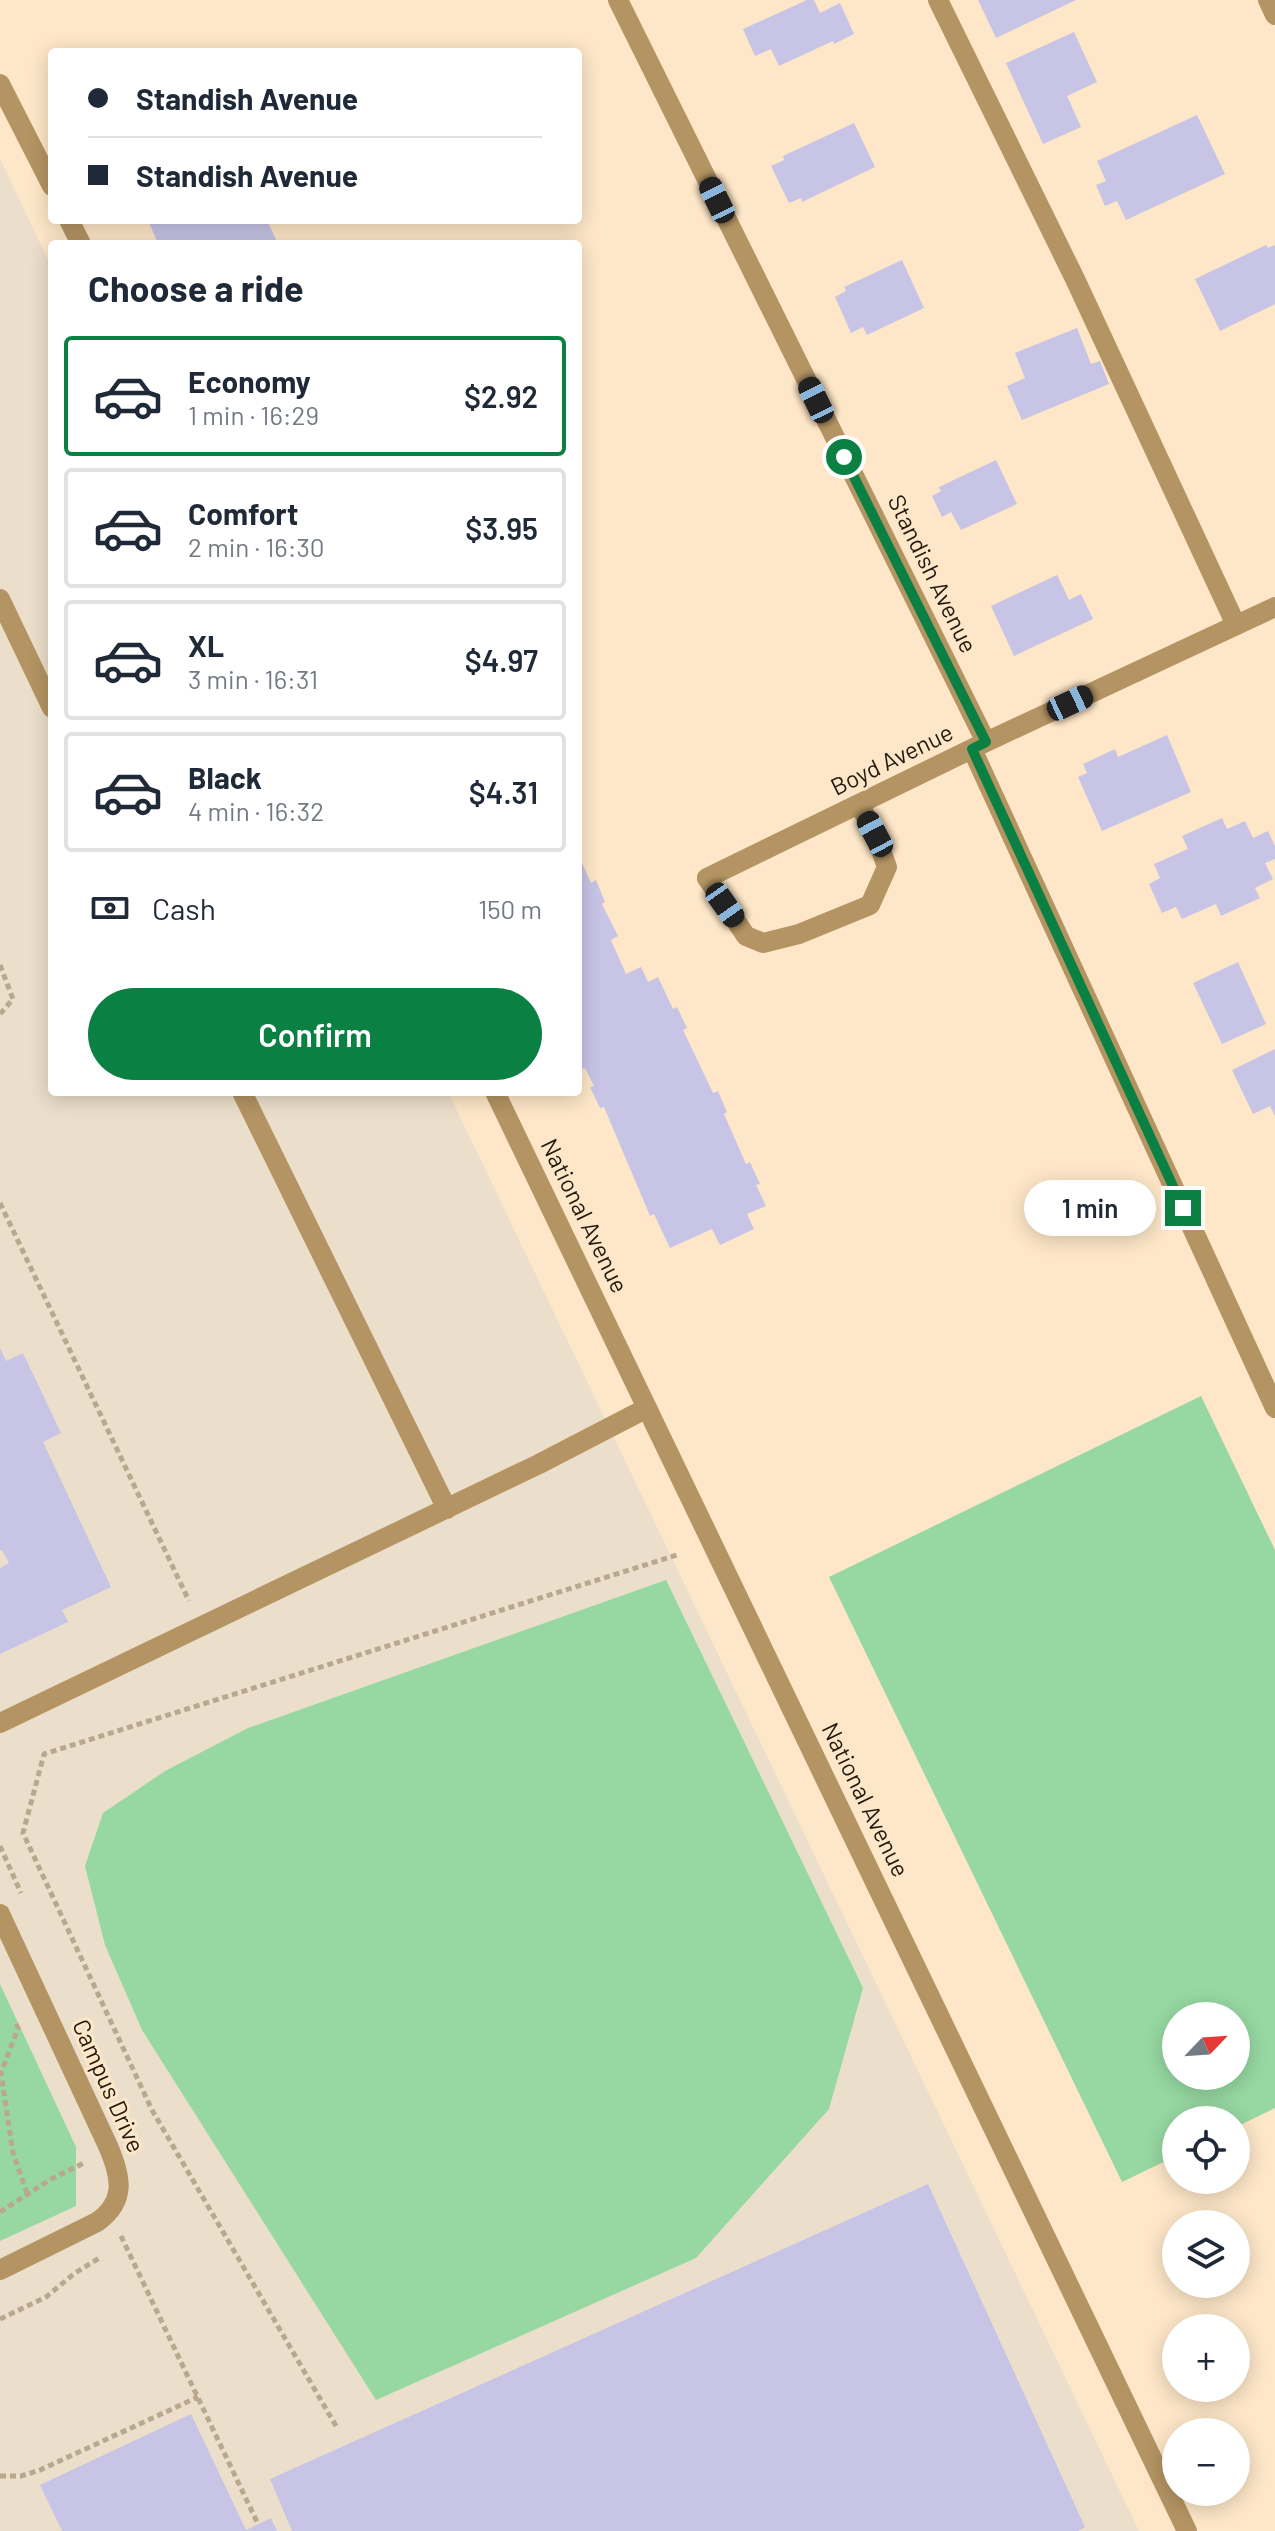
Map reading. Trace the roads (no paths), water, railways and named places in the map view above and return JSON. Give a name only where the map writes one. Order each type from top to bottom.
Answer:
[{"type":"street","name":"Standish Avenue","points":[[618,0],[979,746],[1275,1408]]},
{"type":"street","points":[[938,0],[1075,279],[1236,625]]},
{"type":"street","points":[[1268,0],[1275,15]]},
{"type":"street","points":[[0,84],[48,178]]},
{"type":"street","points":[[0,599],[48,700]]},
{"type":"street","name":"Boyd Avenue","points":[[860,805],[887,867],[870,905],[799,934],[763,943],[746,936],[707,878],[979,746],[1275,607]]},
{"type":"street","points":[[244,1096],[447,1509]]},
{"type":"street","name":"National Avenue","points":[[497,1096],[1187,2531]]},
{"type":"street","points":[[0,1723],[447,1509],[647,1408]]},
{"type":"street","name":"Campus Drive","points":[[0,1914],[119,2172],[119,2188],[108,2215],[0,2270]]}]
